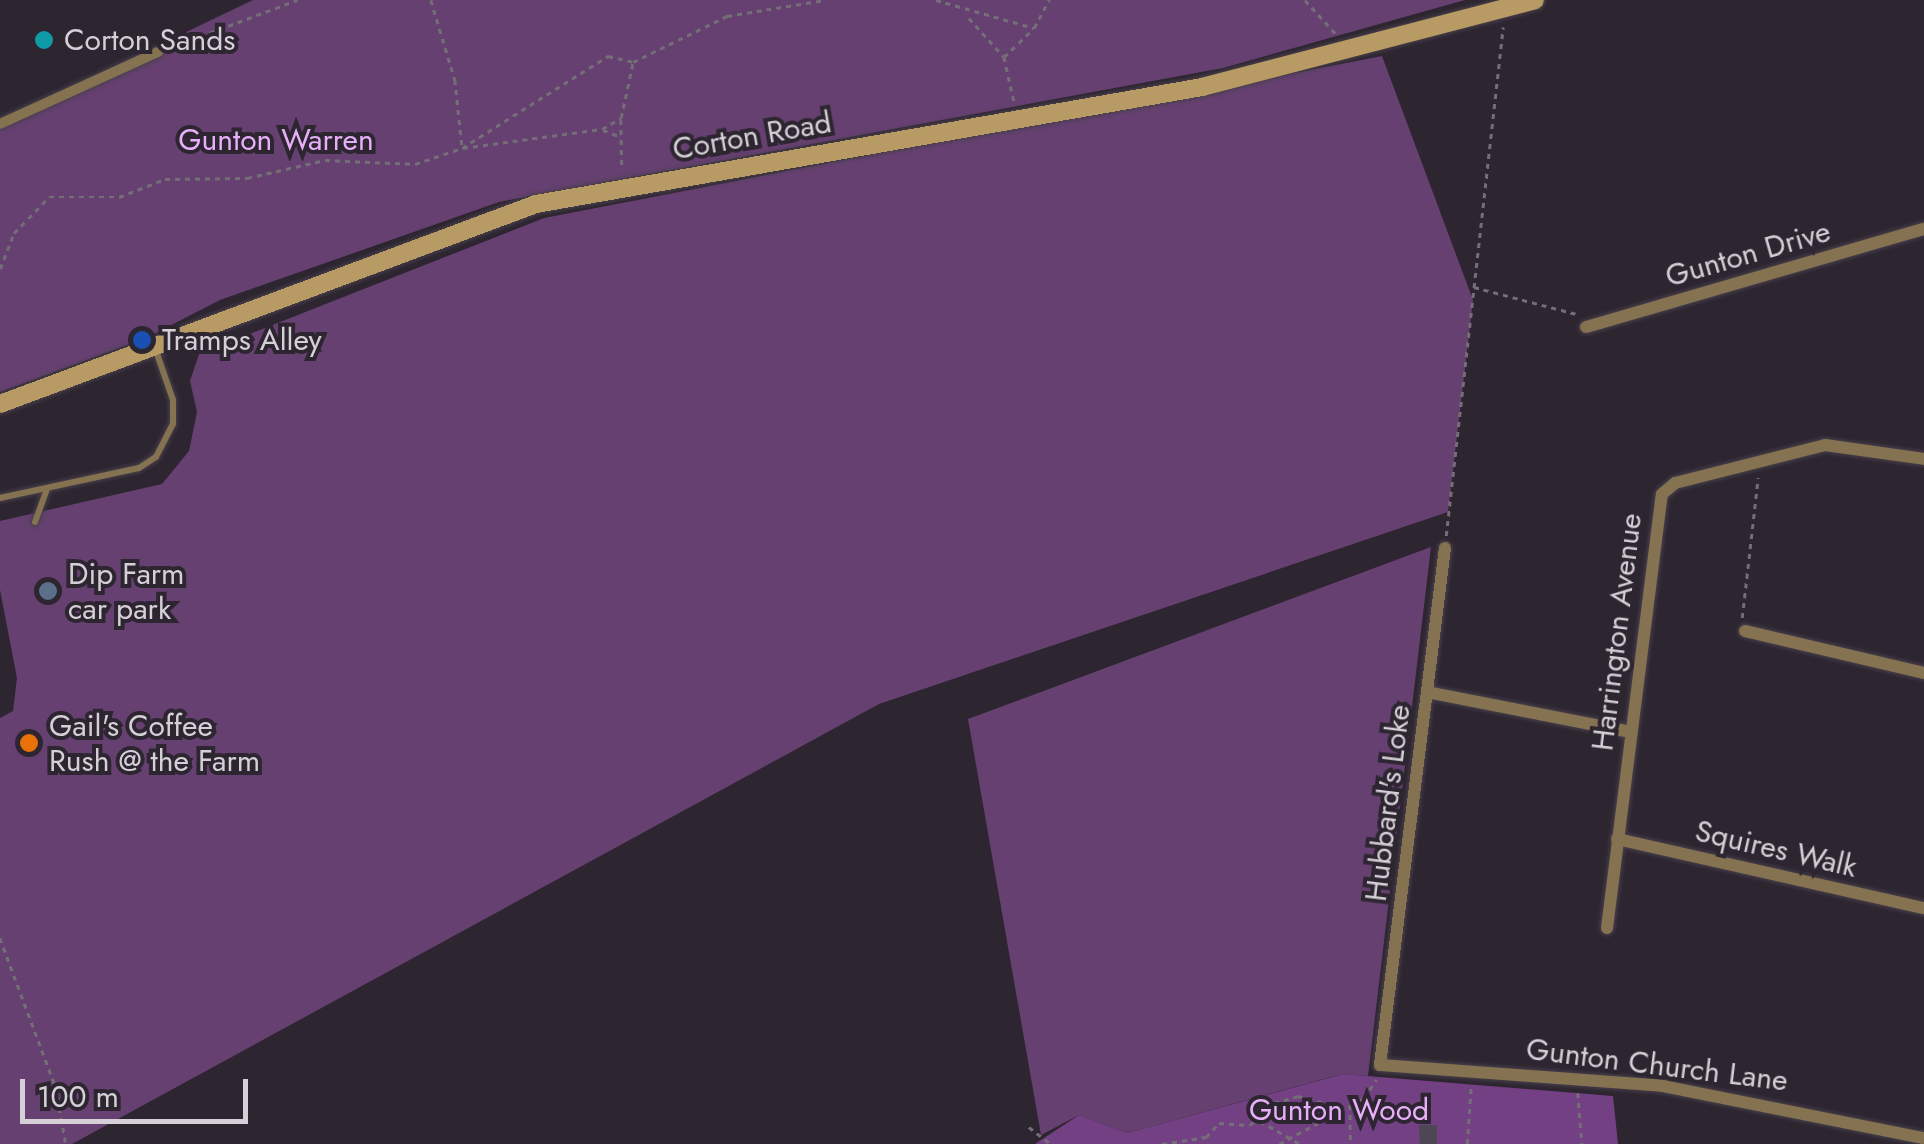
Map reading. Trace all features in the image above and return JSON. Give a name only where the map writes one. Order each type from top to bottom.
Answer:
[{"type":"main road","name":"Corton Road","points":[[0,404],[536,204],[1018,120],[1342,52],[1535,0]]},
{"type":"street","points":[[0,124],[158,52]]},
{"type":"street","name":"Gunton Drive","points":[[1586,328],[1924,230]]},
{"type":"street","name":"Harrington Avenue","points":[[1607,928],[1654,510],[1675,483],[1760,461],[1852,444],[1924,459]]},
{"type":"street","name":"Hubbard's Loke","points":[[1379,1071],[1445,548]]},
{"type":"street","points":[[1745,630],[1924,673]]},
{"type":"street","points":[[1427,692],[1630,732]]},
{"type":"street","name":"Squires Walk","points":[[1617,839],[1924,908]]},
{"type":"street","name":"Gunton Church Lane","points":[[1379,1071],[1663,1086],[1924,1138]]},
{"type":"lane","points":[[0,498],[46,491],[156,457],[173,424],[173,400],[155,346]]},
{"type":"lane","points":[[34,522],[46,491]]},
{"type":"path","points":[[158,52],[297,0]]},
{"type":"path","points":[[431,0],[455,80],[462,148]]},
{"type":"path","points":[[462,148],[608,56],[633,62],[727,16],[825,0]]},
{"type":"path","points":[[936,0],[956,12],[1034,28]]},
{"type":"path","points":[[1004,57],[1034,28],[1050,0]]},
{"type":"path","points":[[1305,0],[1342,52]]},
{"type":"path","points":[[1445,548],[1506,8]]},
{"type":"path","points":[[970,18],[1004,57],[1018,120]]},
{"type":"path","points":[[624,188],[621,118],[633,62]]},
{"type":"path","points":[[0,269],[14,233],[49,197],[119,197],[165,180],[247,178],[325,160],[415,164],[462,148],[602,130],[621,118]]},
{"type":"path","points":[[602,130],[620,136]]},
{"type":"path","points":[[1472,286],[1574,311],[1586,328]]},
{"type":"path","points":[[1745,630],[1739,599],[1760,461]]},
{"type":"path","points":[[0,938],[56,1088],[66,1144]]},
{"type":"path","points":[[1279,1144],[1350,1103],[1379,1071]]},
{"type":"path","points":[[1467,1144],[1471,1081]]},
{"type":"path","points":[[1578,1088],[1582,1144]]},
{"type":"path","points":[[1162,1144],[1206,1138],[1219,1123],[1233,1130],[1298,1096],[1341,1107]]},
{"type":"path","points":[[1350,1103],[1352,1144]]},
{"type":"path","points":[[1256,1121],[1293,1136],[1300,1144]]},
{"type":"path","points":[[1029,1127],[1051,1144]]},
{"type":"green space","name":"Gunton Warren","points":[[253,0],[1465,0],[1223,68],[499,202],[220,300],[146,338],[0,392],[0,121]]},
{"type":"green space","points":[[1382,56],[1473,300],[1448,512],[879,704],[72,1144],[0,1144],[0,718],[13,711],[17,678],[0,590],[0,521],[162,484],[189,451],[197,412],[190,381],[199,354],[544,218]]},
{"type":"green space","points":[[1431,547],[1368,1076],[1342,1074],[1127,1133],[1079,1115],[1041,1135],[968,719]]},
{"type":"green space","name":"Gunton Wood","points":[[1343,1074],[1613,1096],[1618,1144],[1035,1144],[1079,1115],[1127,1133]]},
{"type":"building","name":"Gail's Coffee Rush @ the Farm","points":[[28,729],[36,732],[36,748],[28,751],[20,748],[17,740],[20,732]]},
{"type":"building","points":[[1419,1125],[1437,1125],[1437,1144],[1420,1144]]},
{"type":"place","name":"Corton Sands","points":[[44,40]]},
{"type":"place","name":"Tramps Alley","points":[[142,340]]},
{"type":"place","name":"Dip Farm car park","points":[[48,591]]},
{"type":"place","name":"Gail's Coffee Rush @ the Farm","points":[[29,743]]}]
